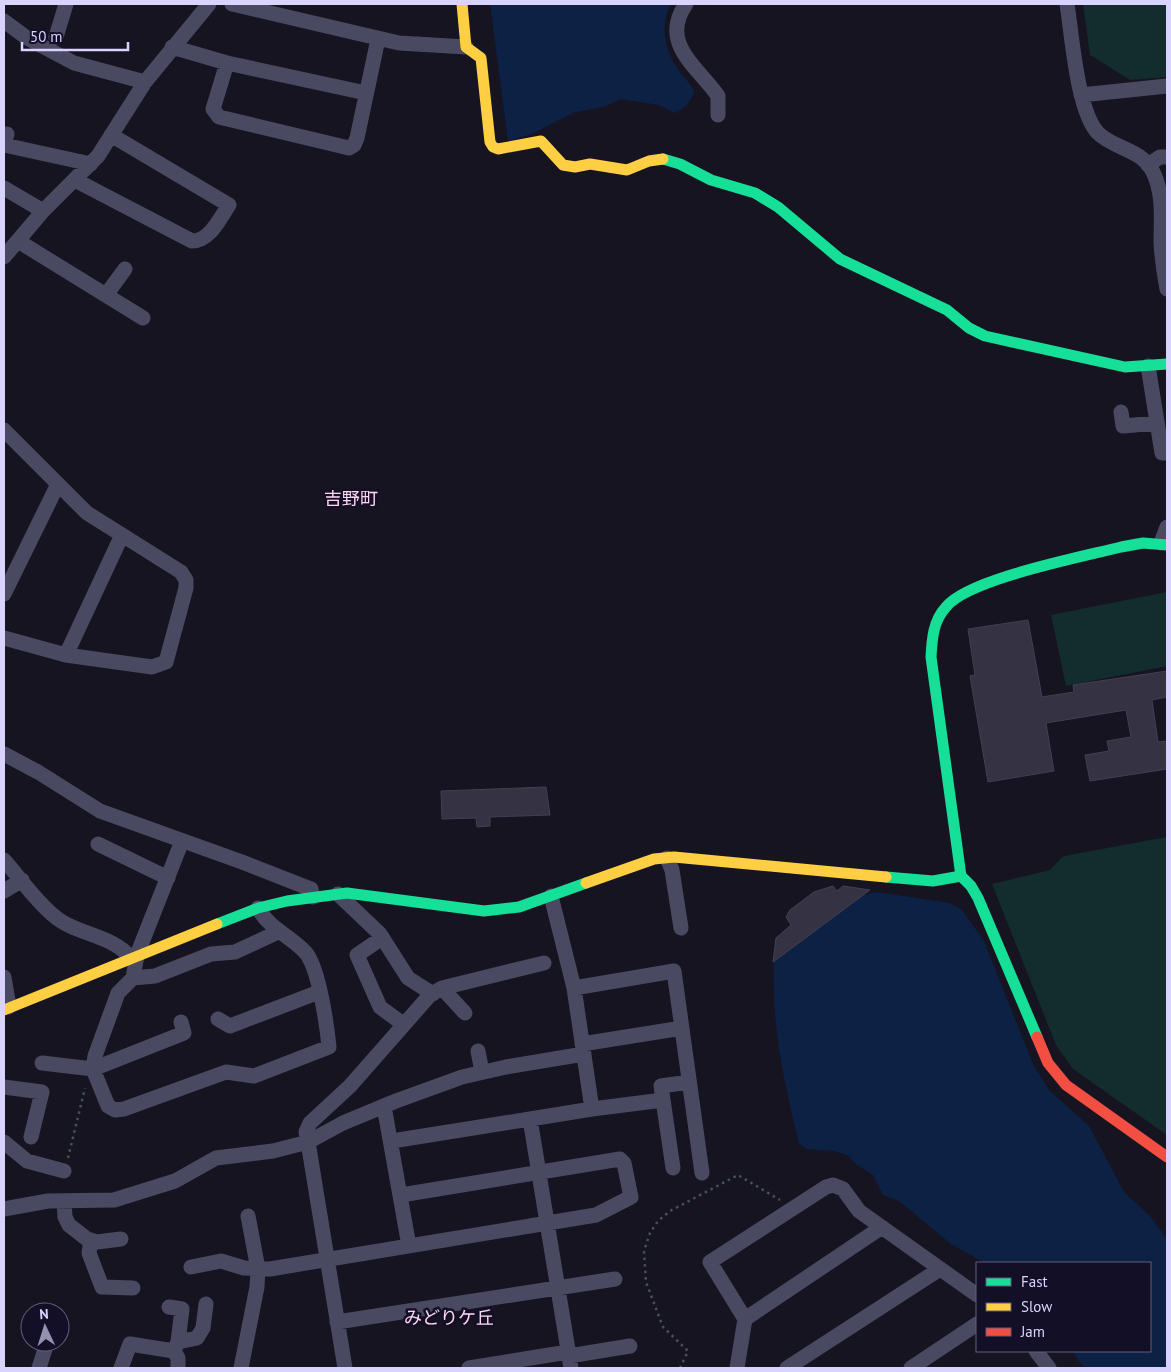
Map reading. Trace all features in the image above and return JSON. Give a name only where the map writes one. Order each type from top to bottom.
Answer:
[{"type":"street","points":[[56,37],[66,4]]},
{"type":"street","points":[[4,257],[42,211],[91,164],[145,82],[209,4]]},
{"type":"street","points":[[232,4],[399,43],[466,47],[481,58],[492,147],[498,149],[541,141],[563,165],[574,167],[590,164],[626,170],[638,168],[649,160],[663,159],[680,164],[711,180],[755,193],[778,207],[840,259],[947,310],[969,328],[985,336],[1125,367],[1167,364]]},
{"type":"street","points":[[462,4],[466,47]]},
{"type":"street","points":[[686,4],[678,20],[676,37],[698,73],[718,96],[718,115]]},
{"type":"street","points":[[1067,4],[1081,95],[1086,112],[1097,132],[1107,140],[1126,147],[1153,170],[1159,190],[1164,225],[1167,284]]},
{"type":"street","points":[[4,21],[44,48],[74,63],[145,82]]},
{"type":"street","points":[[227,63],[213,108],[218,117],[342,147],[354,145],[378,39]]},
{"type":"street","points":[[172,47],[227,63],[366,93]]},
{"type":"street","points":[[1081,95],[1167,86]]},
{"type":"street","points":[[7,134],[4,146],[91,164]]},
{"type":"street","points":[[75,180],[192,241],[199,241],[206,237],[229,204],[111,135]]},
{"type":"street","points":[[1148,165],[1160,158],[1167,157]]},
{"type":"street","points":[[4,188],[42,211]]},
{"type":"street","points":[[18,241],[143,318]]},
{"type":"street","points":[[106,295],[125,269]]},
{"type":"street","points":[[1148,366],[1162,453],[1167,453]]},
{"type":"street","points":[[1121,412],[1123,426],[1157,423]]},
{"type":"street","points":[[4,430],[87,513],[181,572],[186,580],[186,588],[166,662],[152,667],[66,655],[4,638]]},
{"type":"street","points":[[4,594],[58,484]]},
{"type":"street","points":[[1167,527],[1164,544],[1143,543],[1121,547],[976,586],[958,593],[936,619],[931,636],[931,657],[961,876],[971,886],[978,898],[1048,1063],[1056,1074],[1080,1096],[1111,1115],[1167,1157]]},
{"type":"street","points":[[66,655],[122,535]]},
{"type":"street","points":[[4,754],[38,772],[100,811],[311,889],[314,897]]},
{"type":"street","points":[[133,978],[134,956],[182,841]]},
{"type":"street","points":[[98,844],[168,878]]},
{"type":"street","points":[[4,977],[7,1009],[134,956],[258,908],[314,897],[347,893],[484,911],[519,907],[654,859],[666,858],[913,880],[933,881],[961,876]]},
{"type":"street","points":[[666,858],[672,870],[681,928]]},
{"type":"street","points":[[4,860],[53,915],[67,924],[110,942],[134,956]]},
{"type":"street","points":[[4,891],[22,880]]},
{"type":"street","points":[[338,894],[363,916],[382,938],[408,978],[437,991],[465,1013]]},
{"type":"street","points":[[551,896],[574,988],[592,1109]]},
{"type":"street","points":[[258,908],[264,920],[306,954],[318,982],[326,1018],[329,1048],[254,1076],[226,1072],[124,1109],[115,1110],[108,1106],[93,1069],[94,1056],[118,993],[133,978],[155,976],[211,954],[235,952],[278,932]]},
{"type":"street","points":[[382,938],[357,955],[380,1006],[403,1024]]},
{"type":"street","points":[[346,1368],[326,1261],[306,1132],[310,1123],[350,1086],[403,1024],[437,991],[544,963]]},
{"type":"street","points":[[574,988],[674,971],[702,1174]]},
{"type":"street","points":[[218,1019],[230,1026],[319,992]]},
{"type":"street","points":[[42,1063],[93,1069],[184,1033],[181,1022]]},
{"type":"street","points":[[4,1209],[64,1201],[114,1200],[175,1181],[216,1158],[273,1151],[308,1142],[343,1123],[462,1077],[682,1028]]},
{"type":"street","points":[[478,1051],[482,1072]]},
{"type":"street","points":[[673,1168],[662,1143],[663,1100],[661,1086],[689,1082]]},
{"type":"street","points":[[4,1087],[42,1092],[31,1137]]},
{"type":"street","points":[[392,1141],[592,1109],[663,1100]]},
{"type":"street","points":[[384,1106],[392,1141],[409,1246]]},
{"type":"street","points":[[530,1119],[570,1359]]},
{"type":"street","points":[[4,1142],[27,1161],[64,1170]]},
{"type":"street","points":[[191,1267],[222,1261],[270,1270],[596,1216],[631,1197],[624,1163],[620,1159],[401,1196]]},
{"type":"street","points":[[737,1368],[745,1319],[710,1262],[826,1187],[833,1186],[843,1189],[859,1211],[976,1294]]},
{"type":"street","points":[[64,1201],[65,1217],[69,1225],[91,1240],[97,1242],[121,1238]]},
{"type":"street","points":[[241,1368],[257,1287],[258,1269],[248,1216]]},
{"type":"street","points":[[745,1319],[882,1227]]},
{"type":"street","points":[[91,1240],[89,1254],[102,1287],[133,1288]]},
{"type":"street","points":[[787,1368],[940,1268]]},
{"type":"street","points":[[337,1322],[615,1279]]},
{"type":"street","points":[[121,1368],[130,1344],[176,1347],[197,1338],[203,1328],[206,1304]]},
{"type":"street","points":[[169,1307],[182,1309],[176,1347],[178,1368]]},
{"type":"street","points":[[911,1368],[976,1325]]},
{"type":"street","points":[[469,1368],[570,1359],[630,1346]]},
{"type":"street","points":[[39,1368],[44,1352]]},
{"type":"path","points":[[64,1170],[89,1072],[93,1069]]},
{"type":"path","points":[[680,1368],[688,1350],[663,1327],[646,1282],[644,1251],[650,1233],[658,1221],[670,1211],[738,1175],[781,1200]]},
{"type":"green space","points":[[1083,4],[1167,4],[1167,77],[1130,80],[1090,55]]},
{"type":"green space","points":[[1167,592],[1167,666],[1066,686],[1051,615]]},
{"type":"green space","points":[[1167,837],[1167,1135],[1073,1069],[1056,1045],[992,884],[1050,870],[1062,857],[1069,855]]},
{"type":"water","points":[[490,4],[671,4],[665,20],[665,37],[669,54],[694,92],[689,102],[681,110],[674,113],[659,105],[621,99],[604,107],[575,112],[532,134],[508,141]]},
{"type":"water","points":[[877,892],[950,903],[962,910],[984,941],[1033,1064],[1049,1090],[1089,1126],[1124,1192],[1150,1216],[1167,1239],[1167,1368],[1084,1368],[1073,1352],[1151,1352],[1151,1262],[983,1262],[951,1244],[899,1201],[883,1195],[873,1175],[854,1163],[849,1156],[835,1151],[806,1149],[799,1143],[780,1053],[775,1008],[774,961],[863,895]]},
{"type":"building","points":[[1028,620],[1042,697],[1074,692],[1073,685],[1167,671],[1167,697],[1152,700],[1158,742],[1167,741],[1167,769],[1090,781],[1085,755],[1109,751],[1107,741],[1131,737],[1126,710],[1046,723],[1054,771],[988,782],[970,676],[975,675],[968,629]]},
{"type":"building","points":[[546,787],[550,815],[490,817],[490,826],[477,827],[476,818],[442,819],[441,791]]},
{"type":"building","points":[[833,886],[837,891],[843,886],[870,890],[773,962],[776,938],[791,925],[786,917],[790,910],[814,892]]},
{"type":"traffic: fast","points":[[663,159],[680,164],[711,180],[755,193],[778,207],[840,259],[947,310],[969,328],[985,336],[1125,367],[1167,364]]},
{"type":"traffic: fast","points":[[1037,1037],[978,898],[971,886],[961,876],[931,657],[934,630],[942,612],[958,597],[1001,578],[1121,547],[1143,543],[1167,545]]},
{"type":"traffic: fast","points":[[886,877],[933,881],[961,876]]},
{"type":"traffic: fast","points":[[217,924],[258,908],[287,901],[347,893],[484,911],[519,907],[586,883]]},
{"type":"traffic: slow","points":[[462,4],[466,47],[481,58],[490,142],[493,147],[498,149],[541,141],[563,165],[575,167],[590,164],[627,170],[649,161],[663,159]]},
{"type":"traffic: slow","points":[[586,883],[654,859],[674,857],[886,877]]},
{"type":"traffic: slow","points":[[4,1010],[217,924]]},
{"type":"traffic: jam","points":[[1037,1037],[1048,1063],[1066,1085],[1167,1157]]},
{"type":"district","name":"吉野町","points":[[351,498]]},
{"type":"district","name":"みどりケ丘","points":[[449,1317]]}]
